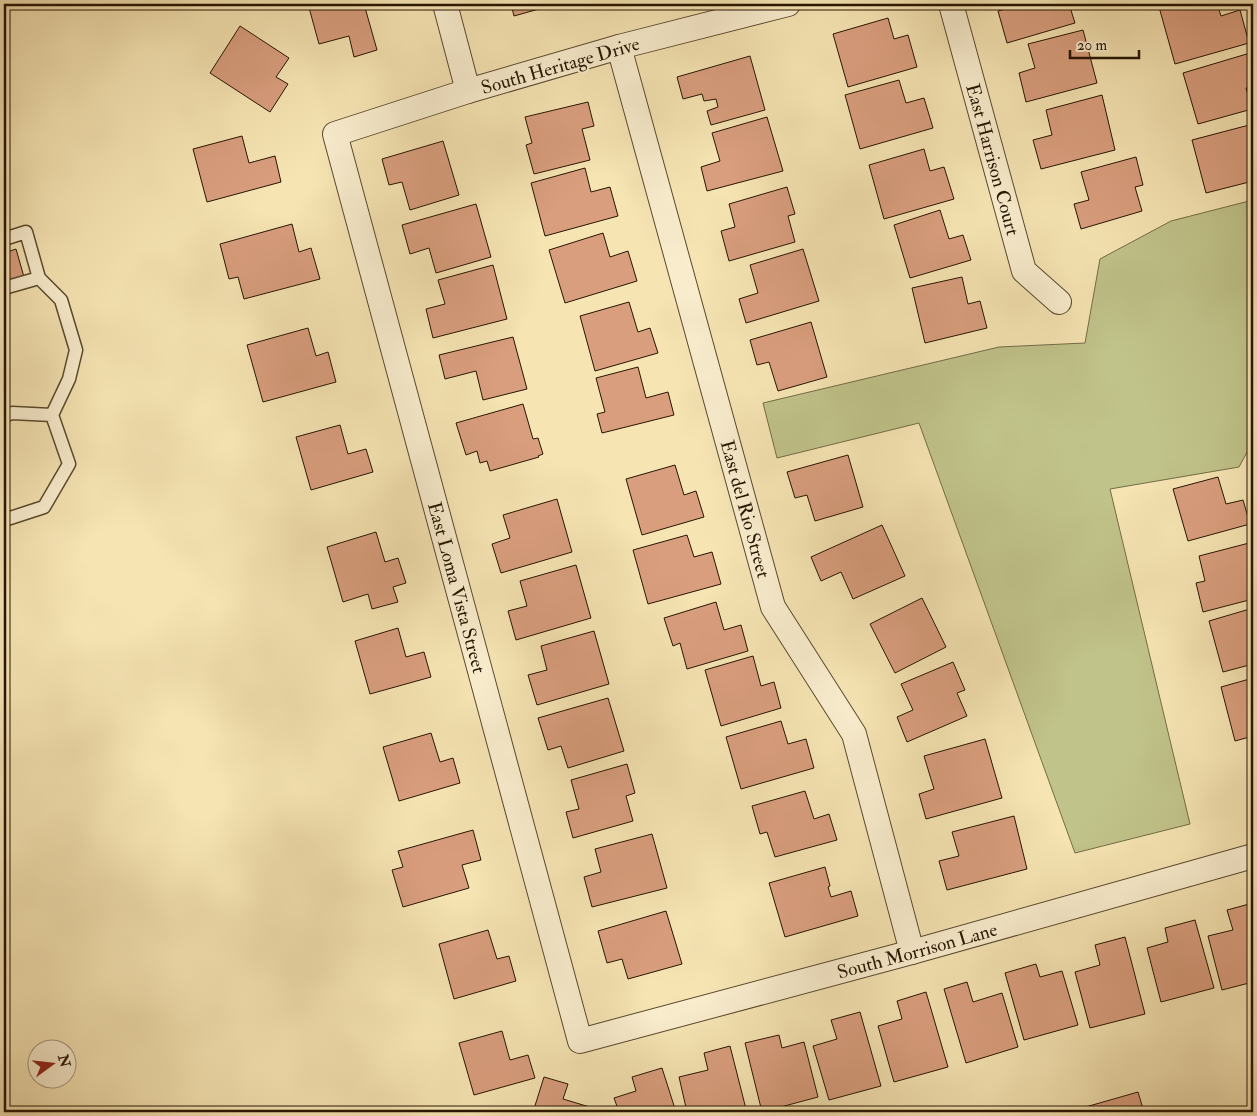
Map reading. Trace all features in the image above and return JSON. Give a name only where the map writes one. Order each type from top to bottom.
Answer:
[{"type":"street","points":[[445,4],[468,90]]},
{"type":"street","name":"South Heritage Drive","points":[[335,134],[468,90],[619,47],[788,4]]},
{"type":"street","name":"East Harrison Court","points":[[950,4],[1024,271],[1059,302]]},
{"type":"street","name":"East del Rio Street","points":[[619,47],[773,607],[854,734],[912,952]]},
{"type":"street","name":"East Loma Vista Street","points":[[335,134],[580,1041]]},
{"type":"street","name":"South Morrison Lane","points":[[580,1041],[912,952],[1253,856]]},
{"type":"lane","points":[[4,239],[26,232],[39,278],[61,300],[76,350],[69,379],[52,415],[69,464],[44,507],[4,520]]},
{"type":"lane","points":[[4,288],[39,278]]},
{"type":"lane","points":[[4,416],[12,414],[52,415]]},
{"type":"green space","points":[[1253,200],[1253,291],[1248,292],[1253,319],[1253,441],[1239,467],[1110,489],[1190,824],[1075,853],[919,423],[777,458],[763,403],[999,347],[1085,343],[1100,259],[1171,221]]},
{"type":"building","points":[[308,4],[364,4],[377,50],[354,57],[349,36],[319,44]]},
{"type":"building","points":[[511,4],[537,4],[539,9],[514,16]]},
{"type":"building","points":[[1011,4],[1069,4],[1075,23],[1007,43],[998,11],[1012,7]]},
{"type":"building","points":[[1171,4],[1217,4],[1221,16],[1240,10],[1249,43],[1175,64],[1159,7]]},
{"type":"building","points":[[888,18],[894,39],[908,35],[917,67],[848,87],[833,34]]},
{"type":"building","points":[[240,26],[289,58],[276,77],[288,84],[270,112],[210,73]]},
{"type":"building","points":[[1083,30],[1097,83],[1026,102],[1019,73],[1035,68],[1028,44]]},
{"type":"building","points":[[1250,53],[1253,64],[1253,86],[1246,88],[1252,109],[1198,124],[1183,73]]},
{"type":"building","points":[[750,56],[765,110],[711,125],[707,111],[718,107],[716,99],[704,101],[702,94],[683,99],[677,77]]},
{"type":"building","points":[[899,80],[906,103],[924,98],[933,128],[860,149],[845,95]]},
{"type":"building","points":[[1102,95],[1115,150],[1041,169],[1033,140],[1052,135],[1046,110]]},
{"type":"building","points":[[588,102],[594,126],[582,129],[590,160],[534,174],[526,145],[532,143],[525,117]]},
{"type":"building","points":[[767,117],[783,171],[707,191],[701,167],[720,161],[712,133]]},
{"type":"building","points":[[1253,124],[1253,181],[1206,193],[1192,140]]},
{"type":"building","points":[[242,136],[249,163],[275,156],[281,182],[207,202],[193,149]]},
{"type":"building","points":[[443,141],[459,195],[410,210],[402,182],[389,185],[382,159]]},
{"type":"building","points":[[924,149],[930,171],[944,167],[954,199],[884,219],[869,165]]},
{"type":"building","points":[[1136,157],[1143,185],[1135,187],[1142,211],[1081,229],[1074,204],[1089,200],[1081,172]]},
{"type":"building","points":[[585,168],[591,192],[610,187],[618,216],[545,236],[531,183]]},
{"type":"building","points":[[787,187],[795,214],[788,216],[795,242],[729,261],[721,231],[735,227],[729,204]]},
{"type":"building","points":[[476,204],[491,257],[436,273],[429,248],[410,254],[402,225]]},
{"type":"building","points":[[940,210],[949,239],[963,235],[971,260],[910,278],[894,225]]},
{"type":"building","points":[[292,224],[299,252],[311,248],[320,279],[244,299],[238,277],[229,279],[220,244]]},
{"type":"building","points":[[603,233],[610,257],[628,251],[637,281],[565,303],[549,250]]},
{"type":"building","points":[[16,249],[24,277],[4,283],[4,253]]},
{"type":"building","points":[[803,249],[819,301],[746,323],[739,299],[758,293],[750,265]]},
{"type":"building","points":[[493,265],[507,319],[433,338],[426,309],[445,304],[438,280]]},
{"type":"building","points":[[962,277],[968,304],[980,301],[987,328],[925,343],[912,288]]},
{"type":"building","points":[[629,302],[638,332],[650,328],[658,353],[595,371],[580,316]]},
{"type":"building","points":[[811,322],[827,377],[778,391],[769,362],[757,365],[750,340]]},
{"type":"building","points":[[308,328],[316,356],[328,352],[336,382],[263,402],[247,345]]},
{"type":"building","points":[[513,337],[527,389],[483,400],[476,371],[445,379],[439,355]]},
{"type":"building","points":[[638,367],[646,398],[668,392],[674,415],[602,433],[597,414],[605,412],[596,378]]},
{"type":"building","points":[[523,404],[533,439],[538,438],[543,454],[539,457],[490,471],[487,461],[480,463],[477,451],[466,455],[456,423]]},
{"type":"building","points":[[340,425],[348,454],[366,449],[373,472],[311,490],[296,437]]},
{"type":"building","points":[[848,455],[863,507],[815,521],[807,495],[795,498],[787,472]]},
{"type":"building","points":[[675,465],[684,495],[696,491],[704,517],[642,535],[626,479]]},
{"type":"building","points":[[1218,477],[1226,504],[1243,500],[1250,524],[1188,541],[1173,489]]},
{"type":"building","points":[[557,499],[572,552],[501,573],[492,544],[510,538],[503,515]]},
{"type":"building","points":[[882,525],[905,576],[853,599],[841,572],[821,581],[811,557]]},
{"type":"building","points":[[376,532],[385,562],[398,558],[406,583],[393,587],[398,602],[372,609],[368,594],[343,602],[327,547]]},
{"type":"building","points":[[687,535],[694,557],[712,552],[721,584],[648,604],[633,550]]},
{"type":"building","points":[[1253,542],[1253,599],[1203,612],[1196,583],[1205,581],[1199,556]]},
{"type":"building","points":[[576,565],[591,618],[516,640],[508,611],[527,606],[520,581]]},
{"type":"building","points":[[922,598],[946,647],[895,673],[870,624]]},
{"type":"building","points":[[716,602],[724,630],[741,625],[748,651],[687,669],[680,643],[673,646],[664,618]]},
{"type":"building","points":[[1253,608],[1253,664],[1223,672],[1209,621]]},
{"type":"building","points":[[398,628],[406,657],[424,652],[431,677],[370,694],[355,641]]},
{"type":"building","points":[[594,631],[609,684],[537,705],[528,675],[547,670],[541,646]]},
{"type":"building","points":[[753,656],[761,686],[774,682],[781,708],[721,726],[705,670]]},
{"type":"building","points":[[953,662],[965,690],[957,693],[967,716],[907,742],[897,717],[913,710],[901,684]]},
{"type":"building","points":[[1253,678],[1253,736],[1235,741],[1221,687]]},
{"type":"building","points":[[608,698],[624,751],[568,768],[561,746],[548,750],[538,718]]},
{"type":"building","points":[[781,721],[788,744],[806,739],[814,768],[741,789],[726,737]]},
{"type":"building","points":[[431,733],[440,762],[453,758],[460,783],[399,801],[383,747]]},
{"type":"building","points":[[985,739],[1002,798],[926,819],[919,794],[934,789],[924,756]]},
{"type":"building","points":[[627,764],[635,793],[626,796],[633,821],[573,838],[566,812],[579,809],[571,780]]},
{"type":"building","points":[[805,791],[814,819],[829,814],[837,840],[775,857],[767,832],[760,834],[752,806]]},
{"type":"building","points":[[1014,816],[1027,869],[947,890],[939,861],[959,856],[952,832]]},
{"type":"building","points":[[473,830],[481,860],[462,865],[469,888],[403,907],[392,870],[403,867],[398,851]]},
{"type":"building","points":[[652,834],[667,888],[592,907],[584,877],[601,872],[595,849]]},
{"type":"building","points":[[825,867],[831,897],[851,891],[858,916],[785,937],[769,883]]},
{"type":"building","points":[[1253,903],[1253,982],[1222,990],[1208,936],[1233,930],[1227,910]]},
{"type":"building","points":[[666,911],[682,964],[628,979],[622,959],[607,963],[598,931]]},
{"type":"building","points":[[1195,920],[1214,988],[1161,1002],[1147,948],[1168,942],[1165,928]]},
{"type":"building","points":[[488,930],[497,959],[509,956],[516,981],[454,999],[439,944]]},
{"type":"building","points":[[1125,937],[1145,1014],[1090,1028],[1075,972],[1100,965],[1095,945]]},
{"type":"building","points":[[1036,964],[1040,977],[1062,971],[1078,1025],[1024,1040],[1005,973]]},
{"type":"building","points":[[967,982],[973,1002],[1002,993],[1018,1047],[966,1063],[944,989]]},
{"type":"building","points":[[926,992],[948,1067],[894,1082],[878,1026],[902,1019],[897,1001]]},
{"type":"building","points":[[860,1012],[881,1086],[829,1100],[813,1046],[837,1039],[831,1020]]},
{"type":"building","points":[[502,1031],[510,1060],[528,1055],[535,1078],[474,1095],[459,1043]]},
{"type":"building","points":[[779,1035],[782,1048],[804,1042],[818,1097],[762,1112],[745,1043]]},
{"type":"building","points":[[730,1046],[746,1109],[733,1112],[687,1112],[679,1077],[708,1070],[704,1053]]},
{"type":"building","points":[[662,1068],[676,1112],[619,1112],[614,1098],[636,1091],[632,1077]]},
{"type":"building","points":[[544,1077],[568,1084],[563,1099],[593,1108],[592,1112],[533,1112]]},
{"type":"building","points":[[1138,1092],[1144,1112],[1083,1112],[1082,1108]]}]
